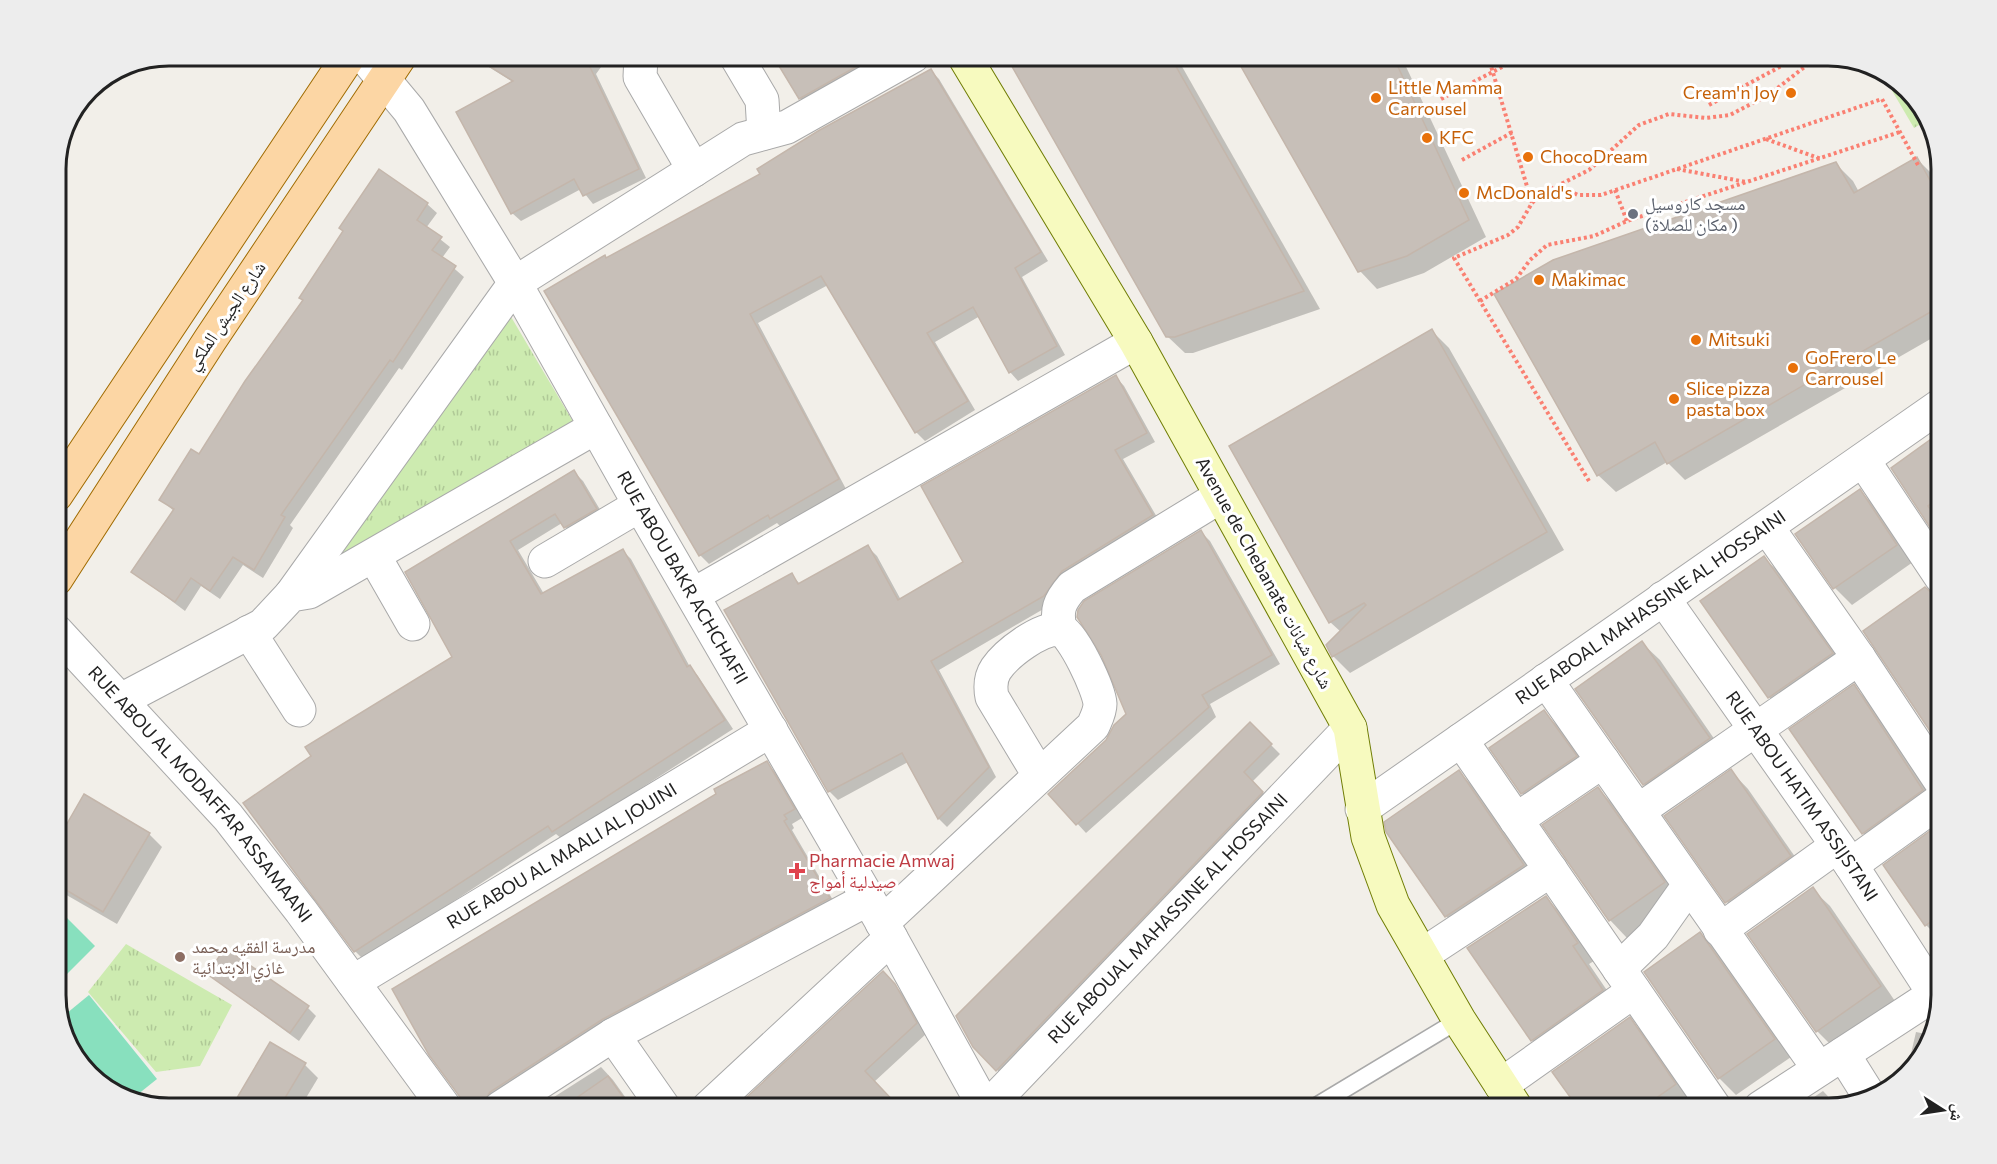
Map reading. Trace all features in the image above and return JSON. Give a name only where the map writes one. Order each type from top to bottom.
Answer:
[{"type":"main road","points":[[66,480],[342,66]]},
{"type":"main road","name":"شارع الجيش الملكي","points":[[66,563],[210,340],[381,66]]},
{"type":"street","name":"RUE ABOU BAKR ACHCHAFII","points":[[385,66],[515,283],[640,505],[881,920],[980,1098]]},
{"type":"street","points":[[641,66],[640,77],[694,170]]},
{"type":"street","points":[[742,66],[762,100],[764,133]]},
{"type":"street","points":[[121,700],[249,632],[274,616],[515,283],[743,139],[787,127],[895,66]]},
{"type":"street","name":"Avenue de Chebanate شارع شبانات","points":[[970,66],[1136,342],[1350,728],[1360,779],[1362,808],[1380,875],[1393,905],[1459,1020],[1509,1097]]},
{"type":"street","points":[[693,595],[1136,342]]},
{"type":"street","name":"RUE ABOAL MAHASSINE AL HOSSAINI","points":[[1362,808],[1931,412]]},
{"type":"street","points":[[291,595],[309,592],[596,427]]},
{"type":"street","points":[[1863,460],[1931,562]]},
{"type":"street","points":[[1060,629],[1057,611],[1060,601],[1072,587],[1221,496]]},
{"type":"street","points":[[545,561],[640,505]]},
{"type":"street","points":[[1767,527],[1859,658],[1931,767]]},
{"type":"street","points":[[374,556],[413,624]]},
{"type":"street","name":"RUE ABOU HATIM ASSIJSTANI","points":[[1663,598],[1931,983]]},
{"type":"street","points":[[717,1098],[881,920],[1093,726],[1099,714],[1100,702],[1071,638],[1060,629],[1052,629],[1043,633],[1010,656],[992,677],[992,697],[1039,775]]},
{"type":"street","points":[[249,632],[299,710]]},
{"type":"street","name":"RUE ABOU AL MODAFFAR ASSAMAANI","points":[[66,642],[228,817],[353,982],[437,1098]]},
{"type":"street","points":[[1638,811],[1859,658]]},
{"type":"street","points":[[1546,680],[1720,930],[1831,1062],[1864,1091]]},
{"type":"street","name":"RUE ABOUAL MAHASSINE AL HOSSAINI","points":[[996,1098],[1350,728]]},
{"type":"street","name":"RUE ABOU AL MAALI AL JOUINI","points":[[353,982],[771,730]]},
{"type":"street","points":[[1461,740],[1708,1098]]},
{"type":"street","points":[[1516,820],[1603,760]]},
{"type":"street","points":[[1720,930],[1931,806]]},
{"type":"street","points":[[1422,955],[1551,870]]},
{"type":"street","points":[[1509,1097],[1627,980],[1653,936],[1689,885]]},
{"type":"street","points":[[515,1098],[613,1035],[881,920]]},
{"type":"street","points":[[1775,1098],[1931,998]]},
{"type":"street","points":[[613,1035],[657,1098]]},
{"type":"lane","points":[[1330,1098],[1459,1020]]},
{"type":"path","points":[[1492,66],[1532,203]]},
{"type":"path","points":[[1441,99],[1502,66]]},
{"type":"path","points":[[1709,105],[1782,66]]},
{"type":"path","points":[[1589,481],[1454,258],[1508,236],[1523,221],[1532,203],[1558,185],[1573,181],[1589,170],[1639,125],[1653,117],[1669,114],[1706,118],[1730,115],[1770,94],[1806,66]]},
{"type":"path","points":[[1558,185],[1568,191],[1590,196],[1615,190],[1882,99],[1918,165]]},
{"type":"path","points":[[1462,160],[1513,132]]},
{"type":"path","points":[[1480,302],[1516,279],[1538,251],[1548,245],[1594,236],[1627,221],[1900,132]]},
{"type":"path","points":[[1764,138],[1822,159]]},
{"type":"path","points":[[1675,168],[1747,183]]},
{"type":"path","points":[[1615,190],[1627,221]]},
{"type":"green space","points":[[1889,86],[1914,112],[1920,124],[1914,128]]},
{"type":"green space","points":[[507,310],[578,430],[317,581]]},
{"type":"green space","points":[[66,917],[95,946],[66,975]]},
{"type":"green space","points":[[126,944],[232,1005],[200,1066],[156,1072],[88,992]]},
{"type":"green space","points":[[89,995],[157,1079],[139,1093],[106,1077],[87,1058],[74,1034],[68,1012]]},
{"type":"building","points":[[489,66],[589,66],[639,169],[583,196],[574,179],[511,214],[456,112],[513,81]]},
{"type":"building","points":[[779,66],[857,66],[799,99]]},
{"type":"building","points":[[1012,66],[1176,66],[1304,291],[1175,337],[1166,337]]},
{"type":"building","points":[[1241,66],[1398,66],[1469,220],[1407,256],[1358,272]]},
{"type":"building","points":[[931,69],[1041,252],[1015,268],[1057,346],[1009,373],[973,307],[927,333],[968,401],[915,433],[821,276],[750,314],[839,479],[770,519],[768,515],[699,556],[544,291],[605,255],[606,258],[760,174],[757,169],[818,131]]},
{"type":"building","points":[[1917,157],[1931,182],[1931,312],[1667,464],[1655,442],[1597,476],[1494,294],[1553,260],[1836,162],[1854,193]]},
{"type":"building","points":[[379,169],[428,203],[417,220],[442,237],[432,250],[456,266],[393,362],[390,360],[281,515],[285,517],[254,570],[233,557],[210,591],[191,578],[175,602],[131,572],[174,509],[159,500],[191,449],[199,454],[245,381],[303,300],[299,298],[343,231],[339,228]]},
{"type":"building","points":[[1432,329],[1547,532],[1332,657],[1326,645],[1366,605],[1364,603],[1329,623],[1229,446]]},
{"type":"building","points":[[1116,375],[1147,433],[1115,450],[1153,515],[1062,571],[1044,596],[931,661],[989,767],[938,819],[902,753],[828,792],[724,610],[792,573],[798,584],[868,545],[898,600],[963,562],[921,486]]},
{"type":"building","points":[[1931,439],[1931,504],[1928,506],[1931,510],[1931,529],[1891,468]]},
{"type":"building","points":[[574,470],[597,509],[564,528],[555,514],[510,541],[541,594],[623,549],[687,667],[690,665],[725,720],[552,832],[548,826],[354,952],[243,803],[311,756],[305,747],[452,657],[405,572]]},
{"type":"building","points":[[1860,489],[1897,545],[1833,589],[1795,534]]},
{"type":"building","points":[[1201,530],[1272,655],[1202,695],[1209,707],[1076,825],[1048,794],[1106,740],[1114,725],[1126,714],[1101,655],[1077,617],[1078,610],[1084,601]]},
{"type":"building","points":[[1764,556],[1833,653],[1768,698],[1700,601]]},
{"type":"building","points":[[1925,587],[1931,592],[1931,733],[1863,631]]},
{"type":"building","points":[[1642,641],[1710,738],[1643,785],[1575,689]]},
{"type":"building","points":[[1854,684],[1923,790],[1862,834],[1789,729]]},
{"type":"building","points":[[1544,710],[1577,756],[1521,794],[1489,748]]},
{"type":"building","points":[[1250,722],[1272,744],[1244,772],[1263,792],[996,1071],[973,1047],[956,1016]]},
{"type":"building","points":[[767,761],[795,809],[784,815],[787,819],[784,821],[830,898],[603,1019],[490,1092],[486,1098],[460,1098],[429,1055],[392,989],[716,794],[714,789]]},
{"type":"building","points":[[1731,769],[1791,856],[1725,903],[1664,816]]},
{"type":"building","points":[[1459,770],[1524,865],[1445,917],[1386,832],[1384,822]]},
{"type":"building","points":[[1598,787],[1665,882],[1609,921],[1542,825]]},
{"type":"building","points":[[84,794],[150,833],[103,912],[66,890],[66,826]]},
{"type":"building","points":[[1931,830],[1931,922],[1925,926],[1883,865]]},
{"type":"building","points":[[1813,887],[1881,986],[1816,1032],[1747,934]]},
{"type":"building","points":[[1546,896],[1578,943],[1573,946],[1603,990],[1531,1041],[1467,948]]},
{"type":"building","points":[[1700,932],[1775,1039],[1718,1079],[1644,972]]},
{"type":"building","points":[[225,948],[309,1006],[290,1033],[207,974]]},
{"type":"building","points":[[883,971],[895,984],[917,1023],[865,1071],[891,1098],[746,1098]]},
{"type":"building","points":[[1630,1017],[1676,1084],[1656,1098],[1571,1098],[1552,1072]]},
{"type":"building","points":[[270,1042],[306,1063],[285,1098],[237,1098]]},
{"type":"building","points":[[608,1076],[624,1098],[576,1098]]},
{"type":"place","name":"Cream'n Joy","points":[[1791,93]]},
{"type":"place","name":"Little Mamma Carrousel","points":[[1376,98]]},
{"type":"place","name":"KFC","points":[[1427,138]]},
{"type":"place","name":"ChocoDream","points":[[1528,157]]},
{"type":"place","name":"McDonald's","points":[[1464,193]]},
{"type":"place","name":"مسجد كاروسيل (مكان للصلاة )","points":[[1633,214]]},
{"type":"place","name":"Makimac","points":[[1539,280]]},
{"type":"place","name":"Mitsuki","points":[[1696,340]]},
{"type":"place","name":"GoFrero Le Carrousel","points":[[1793,368]]},
{"type":"place","name":"Slice pizza pasta box","points":[[1674,399]]},
{"type":"place","name":"Pharmacie Amwaj صيدلية أمواج","points":[[797,871]]},
{"type":"place","name":"مدرسة الفقيه محمد غازي الابتدائية","points":[[180,957]]}]
